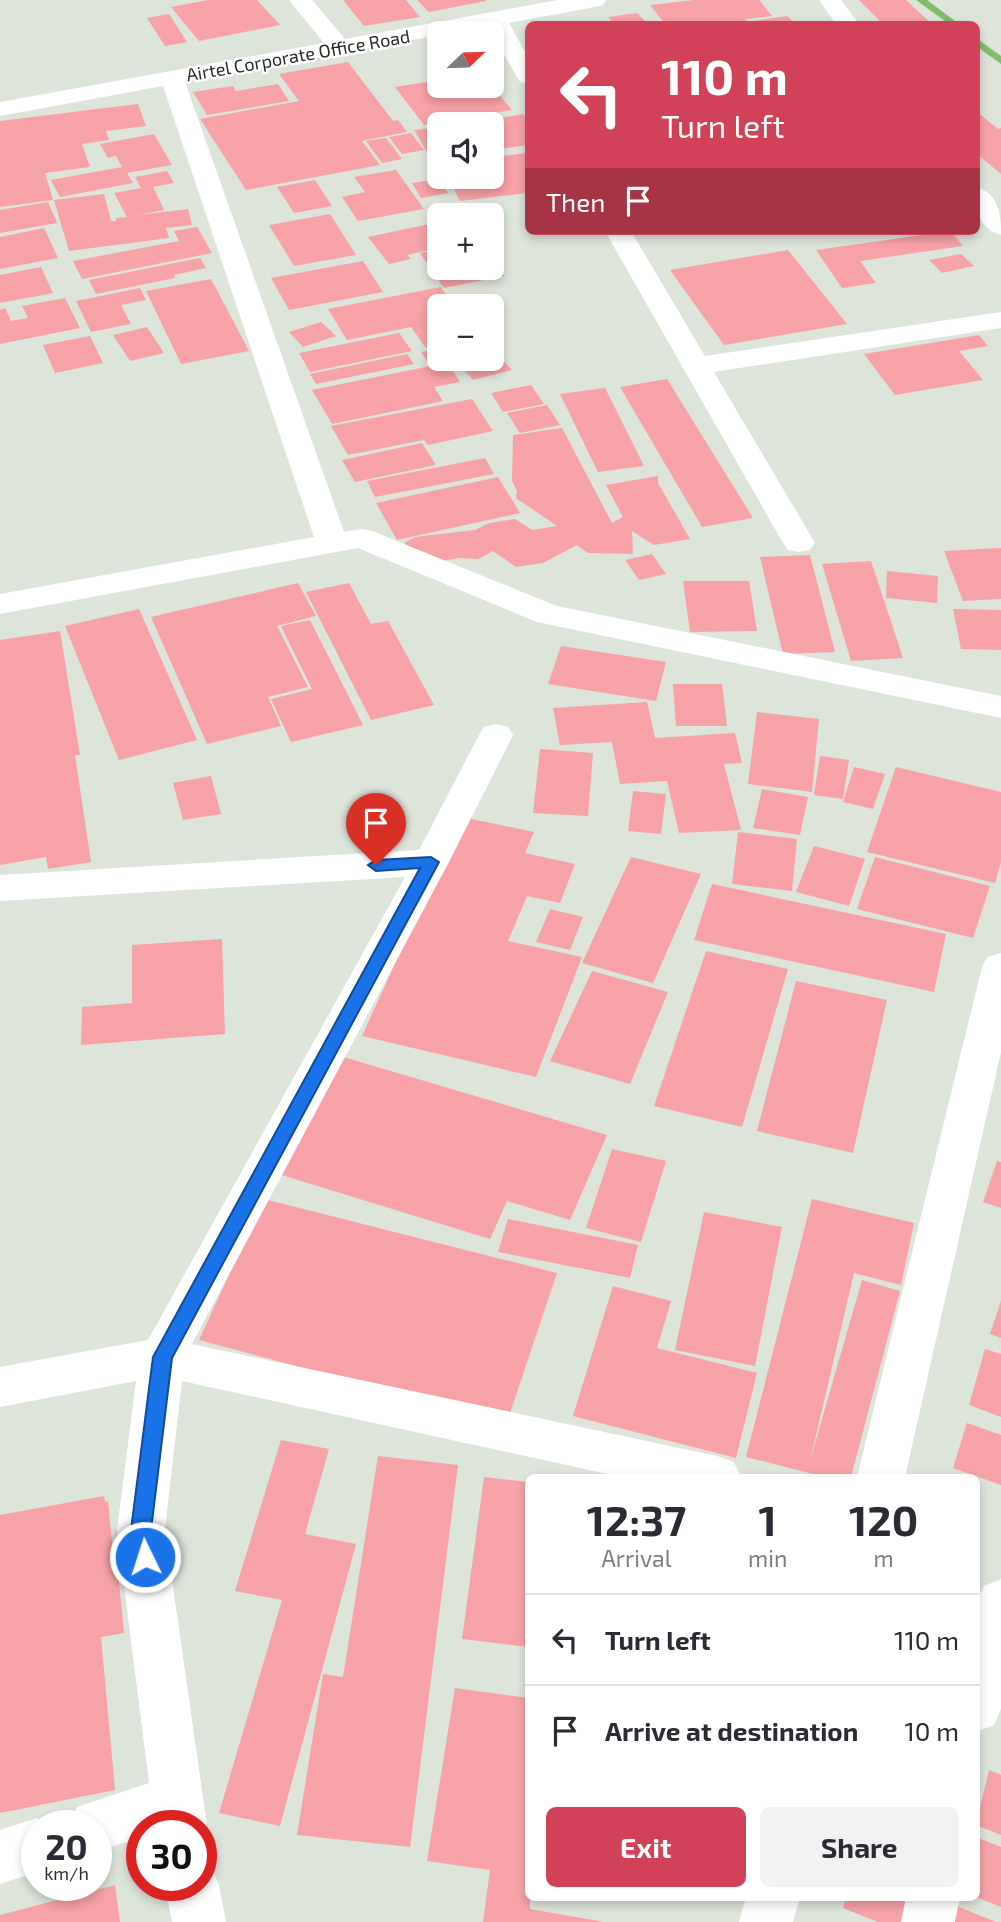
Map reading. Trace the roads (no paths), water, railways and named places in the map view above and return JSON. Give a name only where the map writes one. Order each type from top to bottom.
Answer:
[{"type":"street","points":[[300,0],[340,47]]},
{"type":"street","points":[[830,0],[845,21]]},
{"type":"street","name":"Airtel Corporate Office Road","points":[[0,109],[495,19],[580,1]]},
{"type":"street","points":[[495,19],[525,71]]},
{"type":"street","points":[[172,78],[332,543]]},
{"type":"street","points":[[980,200],[1001,227]]},
{"type":"street","points":[[620,235],[799,543]]},
{"type":"street","points":[[696,366],[1001,320]]},
{"type":"street","points":[[0,604],[361,538],[549,615],[1001,707]]},
{"type":"street","points":[[179,1810],[141,1530],[162,1357],[431,862],[496,735]]},
{"type":"street","points":[[0,888],[431,862]]},
{"type":"street","points":[[882,1474],[1001,967]]},
{"type":"street","points":[[0,1387],[162,1357],[703,1474]]},
{"type":"street","points":[[980,1691],[1001,1602]]},
{"type":"street","points":[[0,1857],[21,1850]]},
{"type":"street","points":[[195,1901],[199,1922]]},
{"type":"street","points":[[766,1922],[772,1901]]},
{"type":"street","points":[[928,1922],[932,1901]]},
{"type":"waterway","points":[[921,0],[950,21]]},
{"type":"waterway","points":[[980,44],[1001,61]]}]
